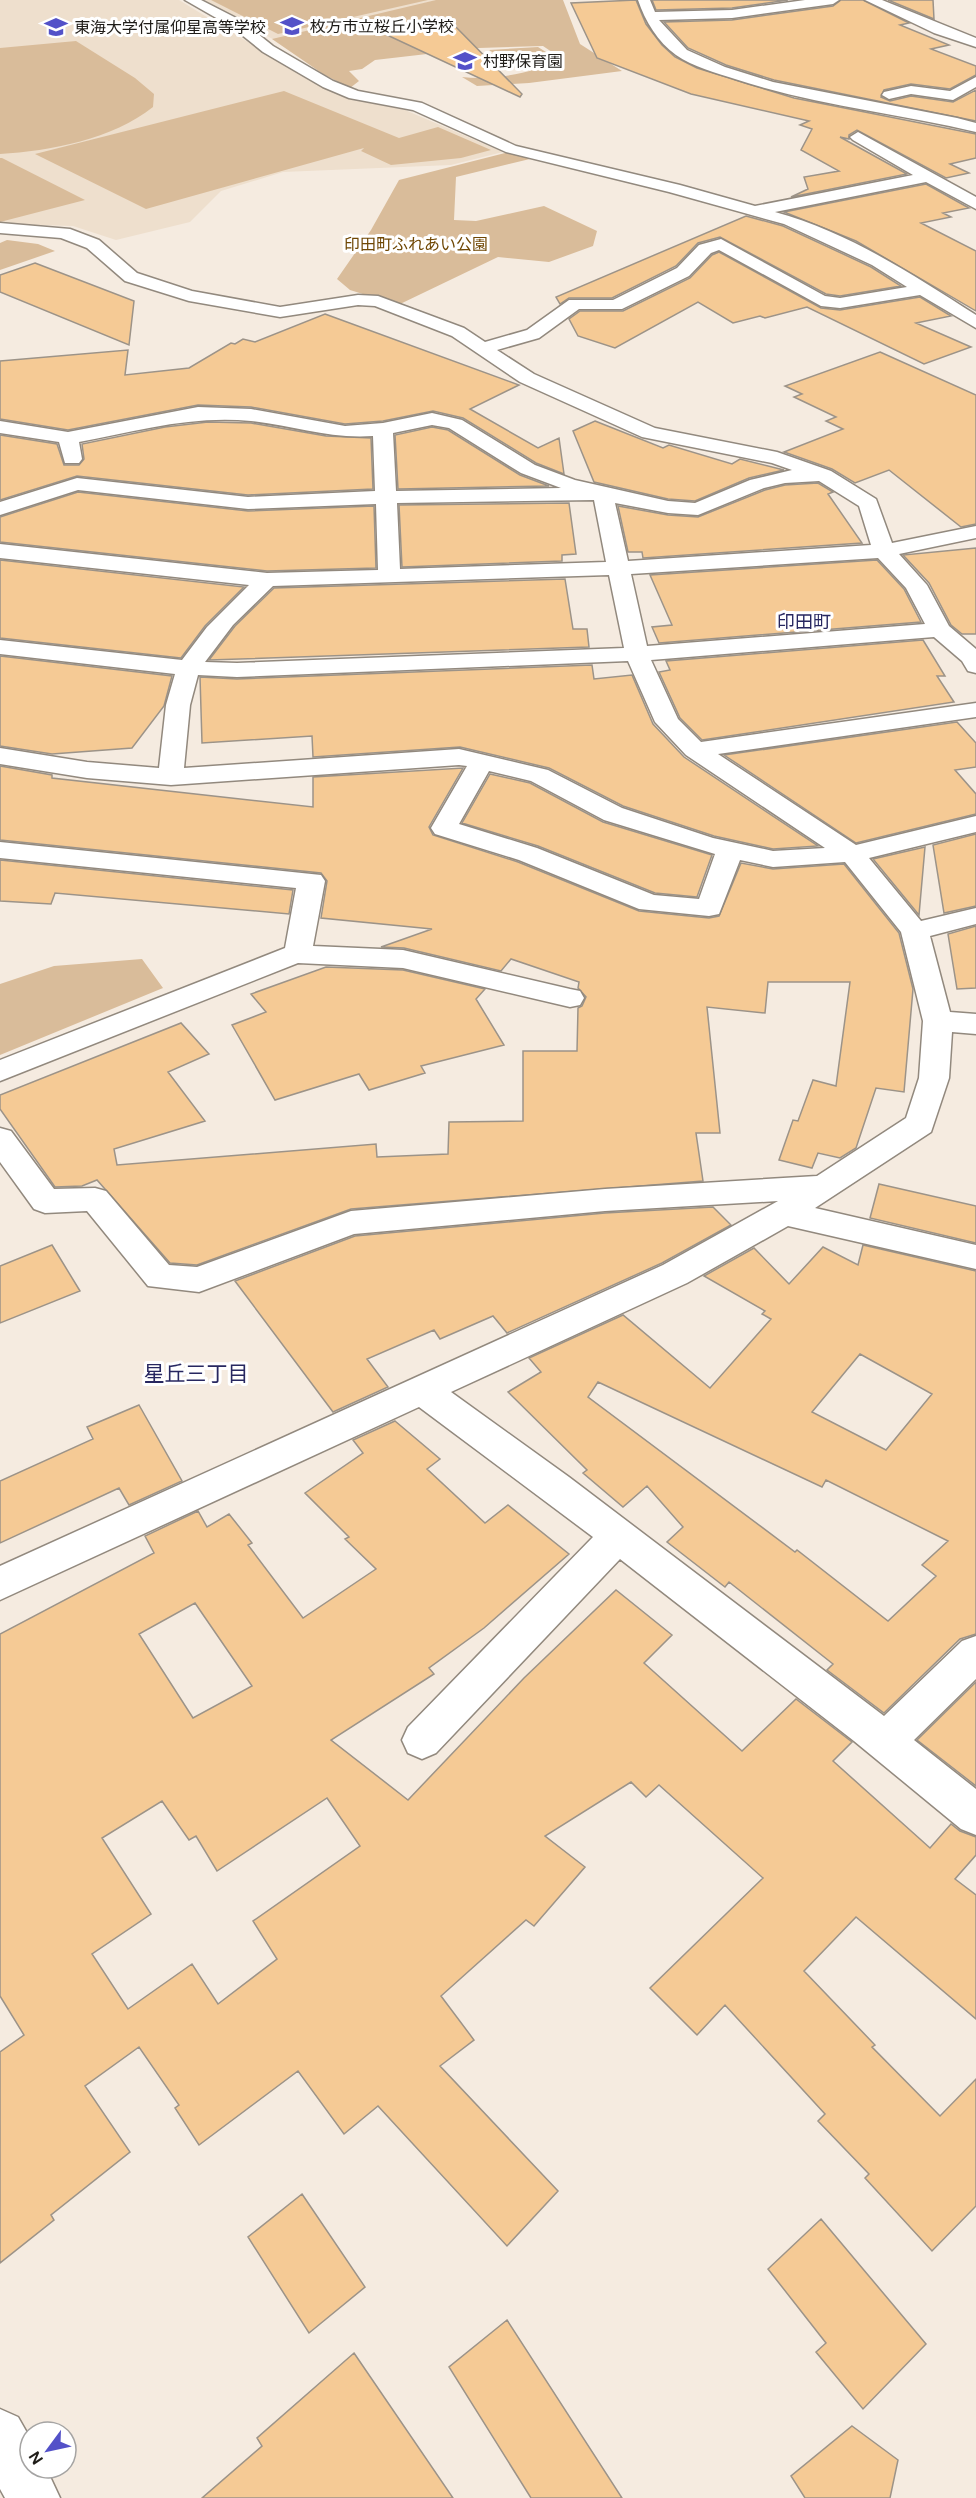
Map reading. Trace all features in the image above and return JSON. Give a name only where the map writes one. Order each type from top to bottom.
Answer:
[{"type":"street","points":[[191,0],[237,24],[268,49],[328,84],[354,95],[417,106],[511,149],[757,210],[839,242],[878,261],[976,323]]},
{"type":"street","points":[[644,0],[650,16],[664,36],[682,53],[720,70],[770,86],[952,121],[976,128]]},
{"type":"street","points":[[650,16],[732,14],[833,0]]},
{"type":"street","points":[[871,0],[939,30],[976,43]]},
{"type":"street","points":[[858,102],[911,90],[954,96],[976,81]]},
{"type":"street","points":[[858,137],[976,204]]},
{"type":"street","points":[[757,210],[927,177]]},
{"type":"street","points":[[0,228],[64,233],[93,244],[131,276],[189,296],[280,312],[358,300],[378,301],[458,332],[527,378],[649,433],[777,458],[824,475],[869,503],[884,551],[916,585],[939,630],[975,661]]},
{"type":"street","points":[[483,348],[533,334],[575,303],[616,305],[683,272],[705,249],[721,244],[821,301],[840,303],[925,289]]},
{"type":"street","points":[[0,427],[68,438],[198,413],[251,415],[345,432],[383,429],[432,419],[455,424],[528,469],[603,494],[668,507],[698,509],[757,484],[785,477],[824,475]]},
{"type":"street","points":[[383,429],[388,575]]},
{"type":"street","points":[[68,438],[77,484]]},
{"type":"street","points":[[0,509],[77,484],[248,502],[386,497],[603,494]]},
{"type":"street","points":[[0,1584],[675,1274],[784,1213],[920,1124],[934,1078],[938,1021],[915,931],[852,854],[695,750],[667,722],[637,654],[603,494]]},
{"type":"street","points":[[0,551],[267,580],[617,568],[884,551],[976,532]]},
{"type":"street","points":[[171,777],[178,709],[189,668],[232,612],[267,580]]},
{"type":"street","points":[[0,647],[189,668],[237,670],[637,654],[939,630]]},
{"type":"street","points":[[695,750],[976,710]]},
{"type":"street","points":[[0,756],[87,770],[171,777],[459,757],[539,775],[614,814],[773,860],[852,854],[976,824]]},
{"type":"street","points":[[482,762],[444,828],[528,854],[649,903],[709,908],[730,849]]},
{"type":"street","points":[[0,850],[311,881],[298,954]]},
{"type":"street","points":[[915,931],[976,916]]},
{"type":"street","points":[[0,1071],[282,957],[298,954],[403,959],[570,998]]},
{"type":"street","points":[[938,1021],[976,1024]]},
{"type":"street","points":[[0,1139],[45,1201],[95,1198],[159,1277],[199,1280],[351,1223],[605,1200],[826,1187]]},
{"type":"street","points":[[784,1213],[976,1257]]},
{"type":"street","points":[[422,1391],[473,1425],[885,1741],[976,1815]]},
{"type":"street","points":[[422,1740],[618,1536]]},
{"type":"street","points":[[885,1741],[976,1653]]},
{"type":"street","points":[[0,2435],[33,2498]]},
{"type":"shaded area","points":[[0,0],[179,0],[320,86],[346,98],[405,110],[503,152],[451,165],[283,172],[221,191],[190,222],[116,240],[73,226],[0,224]]},
{"type":"shaded area","name":"枚方市立桜丘小学校","points":[[204,0],[437,0],[276,41]]},
{"type":"green space","name":"枚方市立桜丘小学校","points":[[211,0],[428,0],[278,34]]},
{"type":"green space","points":[[436,0],[563,0],[580,44],[622,71],[529,83],[477,86],[462,77],[488,78],[514,74],[564,60],[543,46],[479,48],[375,60],[362,69],[349,71],[359,81],[350,88],[323,74],[272,39]]},
{"type":"green space","points":[[76,41],[135,78],[154,94],[153,107],[137,118],[100,135],[39,150],[0,154],[0,48]]},
{"type":"green space","points":[[538,47],[557,59],[514,66],[489,50]]},
{"type":"green space","points":[[284,91],[399,138],[438,127],[491,150],[461,158],[391,165],[361,151],[364,148],[146,209],[35,154]]},
{"type":"green space","name":"印田町ふれあい公園","points":[[509,152],[534,158],[456,177],[454,220],[476,221],[544,206],[597,231],[593,246],[549,262],[498,257],[398,305],[350,290],[337,279],[371,230],[399,180]]},
{"type":"green space","points":[[0,158],[2,158],[85,200],[0,222]]},
{"type":"green space","points":[[7,240],[38,244],[55,251],[0,270],[0,243]]},
{"type":"green space","points":[[142,959],[163,988],[0,1055],[0,984],[54,966]]},
{"type":"building","points":[[636,0],[646,24],[662,45],[675,57],[697,68],[794,98],[976,134],[976,158],[950,164],[969,173],[946,178],[857,130],[849,135],[849,139],[840,137],[907,174],[791,197],[808,189],[804,177],[839,171],[801,150],[812,129],[800,125],[809,121],[691,94],[597,58],[571,3]]},
{"type":"building","points":[[652,0],[788,0],[732,8],[656,10]]},
{"type":"building","points":[[841,0],[863,0],[909,23],[900,25],[949,45],[931,49],[976,66],[976,75],[950,89],[911,84],[884,90],[881,97],[890,101],[911,96],[953,102],[976,90],[976,121],[774,80],[726,65],[688,48],[664,22],[732,20],[833,6]]},
{"type":"building","points":[[888,0],[933,0],[934,19]]},
{"type":"building","points":[[451,22],[522,94],[520,97],[387,35]]},
{"type":"building","points":[[926,184],[969,208],[943,213],[951,217],[921,223],[976,251],[976,311],[856,241],[784,212]]},
{"type":"building","points":[[746,216],[783,226],[871,267],[901,286],[840,296],[826,294],[720,237],[698,243],[676,266],[612,298],[569,298],[560,304],[556,297]]},
{"type":"building","points":[[719,252],[821,308],[840,310],[920,297],[951,316],[916,323],[971,347],[924,364],[807,307],[765,318],[760,316],[733,323],[698,302],[615,348],[578,336],[569,319],[580,311],[623,311],[690,278],[712,255]]},
{"type":"building","points":[[35,263],[134,301],[129,345],[0,292],[0,275]]},
{"type":"building","points":[[325,314],[519,385],[470,409],[538,448],[559,438],[564,474],[536,463],[463,418],[433,411],[383,421],[345,424],[251,407],[198,405],[68,430],[0,419],[0,361],[128,350],[125,375],[189,368],[231,343],[235,344],[243,339],[255,342]]},
{"type":"building","points":[[880,352],[976,395],[976,524],[961,527],[889,470],[855,483],[832,469],[784,452],[843,429],[826,421],[836,417],[794,397],[802,394],[785,386]]},
{"type":"building","points":[[595,421],[663,448],[669,445],[732,464],[740,459],[784,470],[749,478],[695,501],[668,499],[594,482],[573,431]]},
{"type":"building","points":[[208,422],[251,423],[326,436],[371,438],[373,489],[248,495],[77,476],[0,500],[0,435],[57,444],[64,465],[79,465],[84,459],[82,444],[165,427]]},
{"type":"building","points":[[432,427],[448,430],[520,475],[549,486],[398,489],[395,435]]},
{"type":"building","points":[[818,483],[833,492],[828,494],[862,543],[643,558],[642,552],[628,552],[618,506],[668,515],[698,517],[765,490],[785,485]]},
{"type":"building","points":[[78,492],[248,511],[374,506],[376,568],[267,571],[0,542],[0,517]]},
{"type":"building","points":[[569,503],[576,554],[562,555],[562,561],[402,567],[399,505]]},
{"type":"building","points":[[976,548],[976,634],[962,634],[951,625],[929,583],[903,555]]},
{"type":"building","points":[[0,560],[244,587],[205,626],[181,658],[0,638]]},
{"type":"building","points":[[877,560],[904,589],[921,622],[659,643],[652,627],[672,625],[650,575]]},
{"type":"building","points":[[565,579],[573,629],[587,629],[589,647],[209,660],[235,626],[274,588]]},
{"type":"building","points":[[923,640],[945,676],[937,676],[954,702],[702,740],[680,718],[659,672],[670,670],[666,661]]},
{"type":"building","points":[[0,656],[172,676],[164,706],[132,748],[52,754],[0,746]]},
{"type":"building","points":[[592,665],[594,679],[632,675],[653,724],[684,757],[818,846],[773,849],[714,836],[623,806],[549,768],[460,747],[313,757],[312,736],[202,743],[200,677],[237,679]]},
{"type":"building","points":[[957,722],[976,743],[976,767],[955,770],[976,794],[976,814],[856,843],[724,755]]},
{"type":"building","points":[[0,766],[52,775],[52,778],[313,807],[313,777],[463,768],[429,827],[433,835],[518,862],[639,911],[709,918],[719,916],[741,863],[773,869],[844,864],[899,933],[913,989],[904,1092],[876,1088],[856,1148],[840,1158],[818,1153],[812,1168],[779,1160],[793,1120],[798,1121],[813,1080],[836,1086],[850,982],[768,982],[765,1013],[707,1007],[720,1133],[696,1133],[703,1181],[351,1209],[197,1265],[170,1263],[97,1180],[82,1186],[55,1187],[0,1109],[0,1095],[181,1023],[209,1054],[168,1072],[205,1121],[114,1149],[117,1165],[376,1144],[377,1157],[448,1154],[449,1122],[523,1121],[523,1051],[577,1051],[578,1008],[582,1006],[586,997],[578,988],[579,982],[511,959],[501,971],[404,948],[381,947],[432,929],[321,918],[327,881],[321,873],[0,840]]},
{"type":"building","points":[[490,774],[530,783],[603,822],[712,855],[697,897],[655,893],[538,846],[462,823]]},
{"type":"building","points":[[976,834],[976,906],[944,913],[933,845]]},
{"type":"building","points":[[925,847],[919,915],[873,859]]},
{"type":"building","points":[[0,860],[293,890],[289,914],[55,893],[51,904],[0,901]]},
{"type":"building","points":[[976,926],[976,988],[957,989],[948,934]]},
{"type":"building","points":[[326,967],[403,970],[485,989],[476,999],[504,1045],[421,1066],[425,1073],[369,1090],[359,1074],[275,1100],[232,1025],[266,1012],[251,994]]},
{"type":"building","points":[[879,1184],[976,1206],[976,1243],[870,1218]]},
{"type":"building","points":[[713,1207],[731,1225],[662,1263],[507,1333],[493,1316],[440,1339],[434,1330],[367,1359],[388,1387],[333,1412],[235,1281],[355,1236],[605,1213]]},
{"type":"building","points":[[52,1245],[80,1291],[0,1323],[0,1266]]},
{"type":"building","points":[[863,1245],[976,1271],[976,1634],[960,1639],[884,1713],[827,1670],[833,1664],[729,1582],[725,1587],[667,1542],[683,1527],[647,1486],[623,1507],[583,1473],[587,1470],[508,1392],[541,1372],[529,1358],[623,1315],[710,1388],[771,1319],[762,1314],[765,1311],[704,1276],[754,1248],[789,1284],[823,1247],[858,1265]],"holes":[[[860,1354],[932,1394],[886,1450],[812,1412]],[[598,1382],[822,1487],[826,1480],[948,1541],[922,1565],[936,1576],[888,1621],[797,1550],[795,1552],[588,1397]]]},
{"type":"building","points":[[139,1405],[182,1481],[129,1505],[119,1488],[0,1543],[0,1481],[93,1439],[87,1427]]},
{"type":"building","points":[[395,1421],[440,1459],[427,1469],[485,1523],[508,1505],[569,1554],[484,1628],[429,1668],[434,1674],[331,1740],[408,1800],[524,1678],[616,1590],[672,1635],[644,1663],[742,1751],[796,1699],[852,1742],[833,1761],[930,1848],[951,1824],[960,1831],[976,1837],[976,1855],[955,1879],[976,1895],[976,2019],[856,1917],[804,1971],[875,2045],[872,2047],[940,2116],[976,2079],[976,2206],[932,2251],[865,2178],[869,2174],[818,2121],[825,2114],[725,2005],[697,2035],[650,1988],[763,1878],[659,1785],[646,1797],[631,1782],[545,1836],[585,1867],[534,1926],[526,1920],[441,1996],[474,2040],[440,2066],[558,2191],[507,2246],[378,2106],[344,2134],[298,2071],[199,2145],[175,2108],[179,2105],[139,2047],[85,2086],[130,2152],[51,2215],[54,2220],[0,2263],[0,2052],[24,2035],[0,1996],[0,1634],[154,1553],[145,1536],[198,1511],[207,1527],[229,1514],[252,1543],[248,1545],[303,1618],[376,1569],[345,1539],[349,1537],[305,1493],[363,1453],[353,1440]],"holes":[[[195,1603],[252,1686],[193,1718],[139,1634]],[[327,1798],[360,1846],[253,1921],[277,1959],[218,2004],[192,1964],[128,2009],[92,1954],[151,1914],[102,1838],[162,1801],[189,1840],[196,1836],[217,1871]]]},
{"type":"building","points":[[976,1682],[976,1786],[917,1740]]},
{"type":"building","points":[[302,2194],[365,2287],[309,2333],[248,2237]]},
{"type":"building","points":[[821,2219],[926,2344],[863,2409],[816,2352],[826,2343],[768,2269]]},
{"type":"building","points":[[507,2320],[622,2498],[531,2498],[449,2367]]},
{"type":"building","points":[[354,2353],[453,2498],[202,2498],[262,2446],[257,2438]]},
{"type":"building","points":[[852,2426],[898,2460],[890,2498],[805,2498],[791,2476]]},
{"type":"place","name":"枚方市立桜丘小学校","points":[[292,26]]},
{"type":"place","name":"東海大学付属仰星高等学校","points":[[56,27]]},
{"type":"place","name":"村野保育園","points":[[465,61]]},
{"type":"district","name":"印田町","points":[[804,622]]},
{"type":"district","name":"星丘三丁目","points":[[196,1374]]}]
